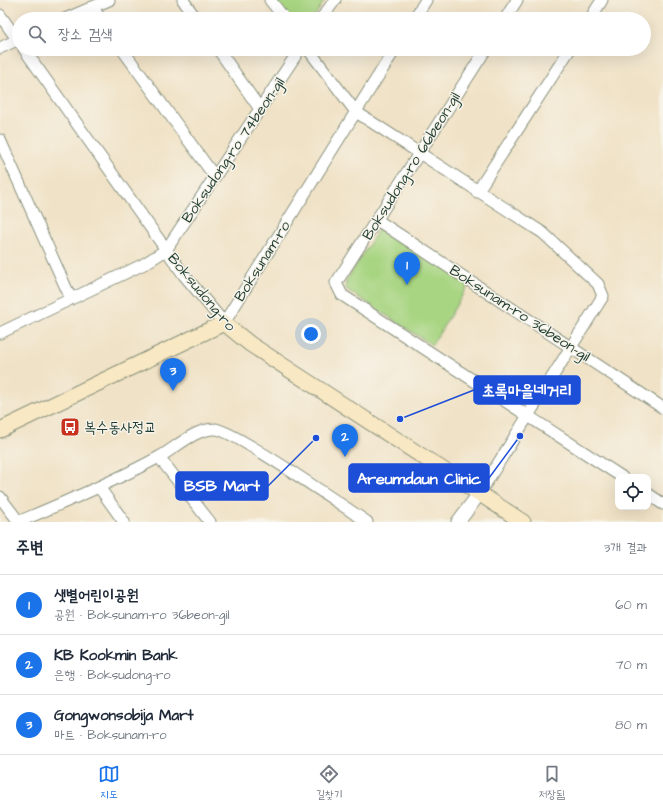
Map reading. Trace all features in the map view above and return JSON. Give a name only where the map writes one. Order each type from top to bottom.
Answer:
[{"type":"main road","points":[[0,430],[224,323]]},
{"type":"main road","name":"Boksudong-ro","points":[[224,323],[250,344],[523,522]]},
{"type":"street","points":[[81,12],[109,0]]},
{"type":"street","points":[[183,0],[191,12]]},
{"type":"street","points":[[270,0],[279,12]]},
{"type":"street","points":[[326,12],[335,0]]},
{"type":"street","points":[[418,12],[426,0]]},
{"type":"street","points":[[509,12],[517,0]]},
{"type":"street","points":[[594,12],[602,0]]},
{"type":"street","points":[[92,7],[95,12]]},
{"type":"street","name":"Boksudong-ro","points":[[0,15],[12,32]]},
{"type":"street","points":[[0,48],[12,45]]},
{"type":"street","name":"Boksudong-ro","points":[[29,56],[184,275],[224,323]]},
{"type":"street","points":[[127,56],[214,177]]},
{"type":"street","points":[[223,56],[260,109]]},
{"type":"street","name":"Boksudong-ro 74beon-gil","points":[[166,250],[295,56]]},
{"type":"street","points":[[313,56],[356,112],[477,192],[543,233],[598,284],[603,296],[478,494],[458,522]]},
{"type":"street","name":"Boksunam-ro","points":[[224,323],[391,56]]},
{"type":"street","name":"Boksudong-ro 66beon-gil","points":[[481,56],[336,283],[342,295],[528,415]]},
{"type":"street","points":[[477,192],[565,56]]},
{"type":"street","points":[[0,140],[71,299]]},
{"type":"street","name":"Boksunam-ro 36beon-gil","points":[[377,220],[572,346],[663,408]]},
{"type":"street","points":[[0,333],[144,264],[166,250]]},
{"type":"street","points":[[528,415],[617,474]]},
{"type":"street","points":[[0,497],[18,522],[99,487],[159,457],[200,432],[216,428],[243,442],[361,520]]},
{"type":"street","points":[[159,457],[210,522]]},
{"type":"street","points":[[99,487],[124,522]]},
{"type":"street","points":[[651,496],[663,504]]},
{"type":"green space","points":[[273,0],[325,0],[317,12],[281,12]]},
{"type":"green space","points":[[382,224],[471,281],[432,345],[346,289],[346,281]]},
{"type":"place","name":"샛별어린이공원","points":[[407,285]]},
{"type":"place","name":"Gongwonsobija Mart","points":[[173,391]]},
{"type":"place","name":"초록마을네거리","points":[[400,419]]},
{"type":"place","name":"복수동사정교","points":[[70,427]]},
{"type":"place","name":"Areumdaun Clinic","points":[[520,436]]},
{"type":"place","name":"BSB Mart","points":[[316,438]]},
{"type":"place","name":"KB Kookmin Bank","points":[[345,457]]}]
